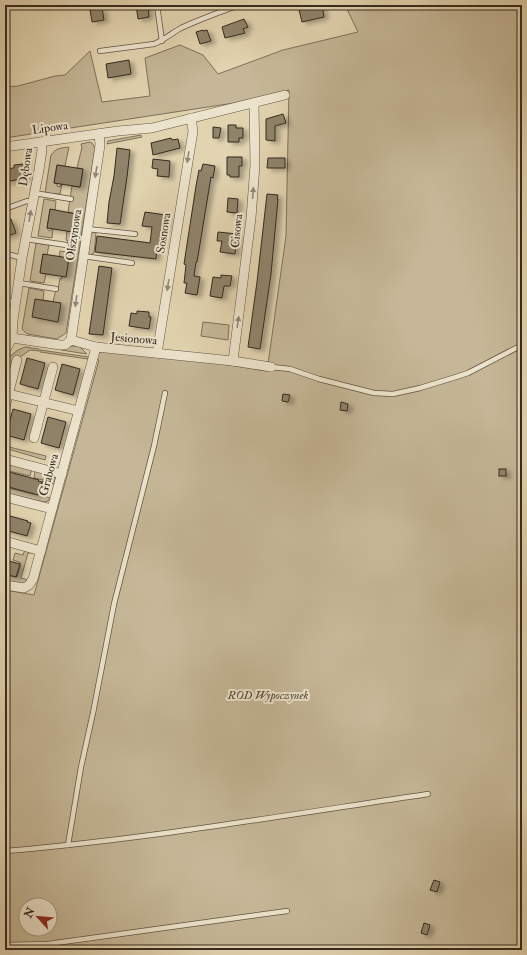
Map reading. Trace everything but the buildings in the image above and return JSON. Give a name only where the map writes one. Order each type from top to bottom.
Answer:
[{"type":"street","name":"Lipowa","points":[[5,147],[152,128],[285,96]]},
{"type":"street","name":"Cisowa","points":[[233,361],[251,218],[255,165],[254,103]]},
{"type":"street","name":"Sosnowa","points":[[157,353],[192,131],[191,118]]},
{"type":"street","name":"Olszynowa","points":[[71,340],[100,145],[99,134]]},
{"type":"street","name":"Dębowa","points":[[12,338],[22,258],[42,150],[41,142]]},
{"type":"street","name":"Jesionowa","points":[[12,338],[60,345],[65,345],[71,340],[96,347],[233,361],[271,367]]},
{"type":"street","points":[[5,351],[12,338]]},
{"type":"street","name":"Grabowa","points":[[5,585],[24,588],[29,585],[33,579],[96,347]]},
{"type":"street","points":[[5,407],[17,360]]},
{"type":"street","points":[[34,438],[52,367]]},
{"type":"street","points":[[9,394],[79,411]]},
{"type":"street","points":[[5,459],[62,474]]},
{"type":"street","points":[[5,497],[52,509]]},
{"type":"street","points":[[5,540],[41,550]]},
{"type":"lane","points":[[157,5],[162,41]]},
{"type":"lane","points":[[100,51],[154,44],[162,41],[179,29],[211,15],[240,5]]},
{"type":"lane","points":[[5,209],[27,201],[33,197],[71,199]]},
{"type":"lane","points":[[87,229],[135,234]]},
{"type":"lane","points":[[26,239],[66,245]]},
{"type":"lane","points":[[5,256],[7,254],[22,258]]},
{"type":"lane","points":[[83,256],[132,263]]},
{"type":"lane","points":[[19,283],[56,289]]},
{"type":"lane","points":[[5,303],[8,301],[16,302]]},
{"type":"lane","points":[[271,367],[290,370],[374,393],[393,394],[420,388],[468,373],[522,345]]},
{"type":"lane","points":[[68,845],[81,766],[114,604],[154,446],[165,393]]},
{"type":"lane","points":[[5,850],[68,845],[428,794]]},
{"type":"lane","points":[[5,945],[48,944],[288,911]]},
{"type":"green space","name":"ROD Wypoczynek","points":[[345,5],[522,5],[522,950],[5,950],[5,590],[34,595],[99,360],[97,359],[98,354],[102,351],[204,361],[267,371],[286,236],[289,90],[234,103],[5,138],[5,87],[18,86],[55,76],[65,75],[90,51],[102,102],[150,96],[145,58],[180,45],[203,55],[218,74],[283,50],[358,32]]},
{"type":"green space","points":[[141,135],[142,137],[107,144],[108,141]]},
{"type":"green space","points":[[90,142],[95,148],[66,333],[57,339],[27,334],[22,329],[29,288],[44,291],[43,300],[53,302],[55,293],[58,290],[60,278],[62,279],[59,257],[60,251],[66,252],[68,241],[66,240],[67,231],[73,232],[76,214],[68,212],[72,186],[80,187],[83,169],[77,168],[82,147],[81,144]]},
{"type":"green space","points":[[69,147],[65,166],[57,165],[54,183],[60,187],[62,184],[60,194],[45,193],[51,155],[61,148]]},
{"type":"green space","points":[[44,199],[56,201],[55,210],[50,210],[47,228],[49,231],[53,229],[52,238],[38,236]]},
{"type":"green space","points":[[94,232],[96,233],[94,253],[90,255],[88,253],[91,234]]},
{"type":"green space","points":[[36,243],[49,245],[47,255],[43,254],[40,272],[46,274],[44,283],[30,281]]},
{"type":"green space","points":[[203,322],[229,325],[228,340],[201,336]]},
{"type":"green space","points":[[72,346],[79,346],[87,354],[61,350]]},
{"type":"green space","points":[[25,347],[39,349],[39,351],[30,350],[13,362],[5,393],[5,360],[18,350]]},
{"type":"green space","points":[[40,350],[89,357],[88,359],[40,352]]},
{"type":"green space","points":[[5,446],[46,456],[45,460],[5,448]]},
{"type":"green space","points":[[10,464],[33,470],[30,476],[9,471]]},
{"type":"green space","points":[[35,471],[53,476],[55,478],[54,484],[48,483],[44,496],[50,498],[48,501],[44,502],[5,493],[5,487],[33,494],[39,494],[43,480],[34,478]]},
{"type":"green space","points":[[25,549],[34,553],[28,553],[21,578],[28,580],[25,584],[5,581],[5,575],[17,577],[21,563],[13,560],[15,553],[23,555]]}]
